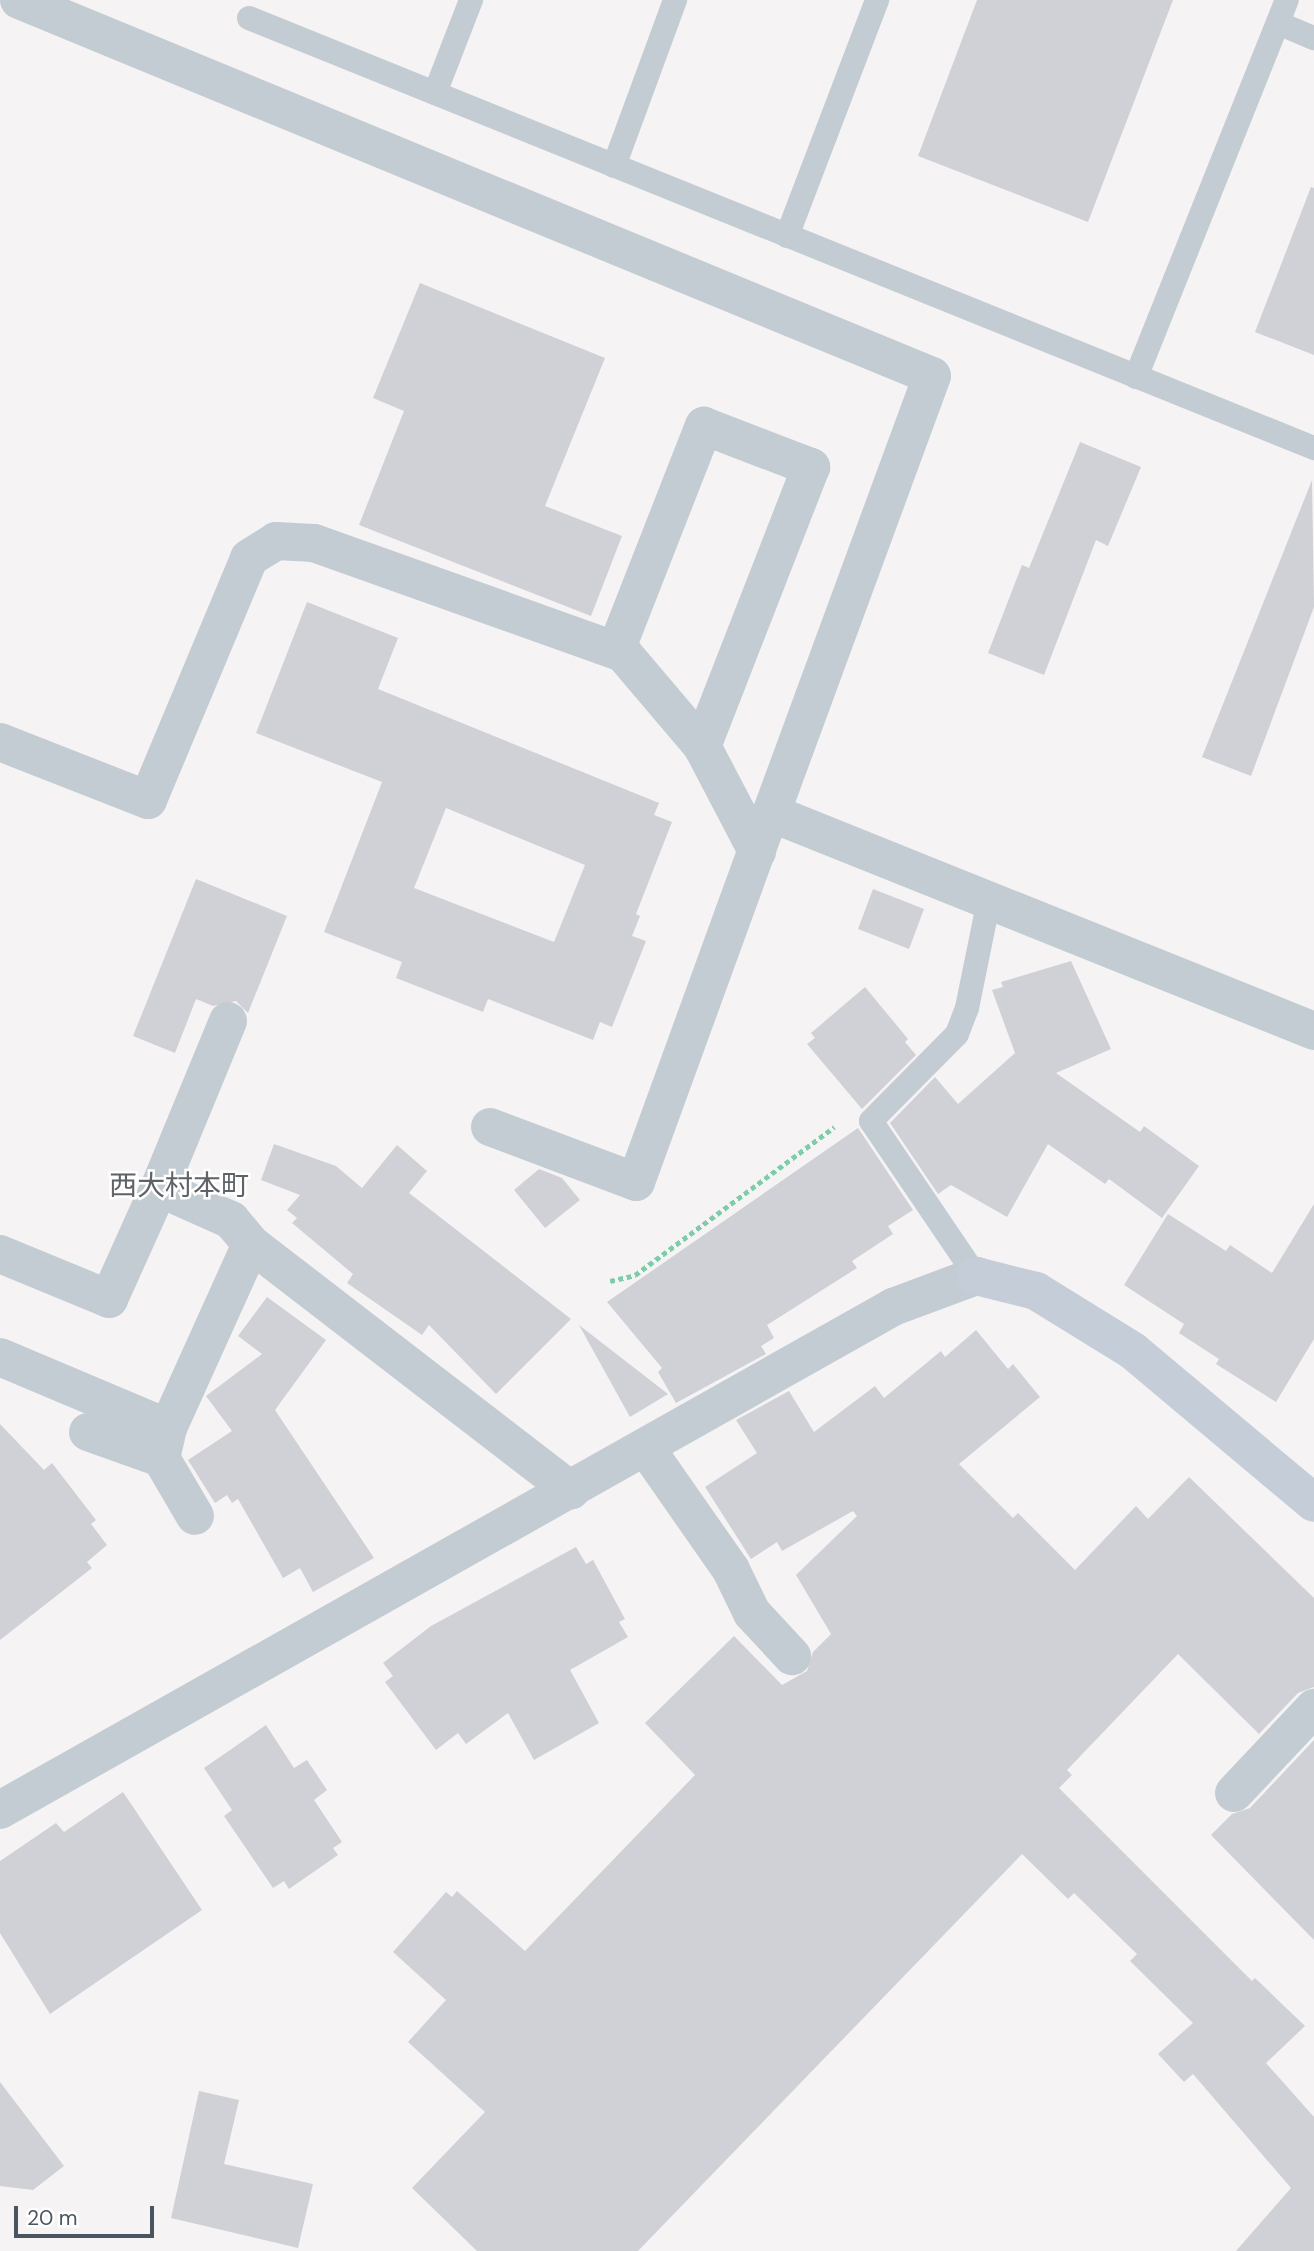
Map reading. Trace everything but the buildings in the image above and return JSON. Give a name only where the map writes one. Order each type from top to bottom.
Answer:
[{"type":"street","points":[[19,0],[932,376],[636,1182],[490,1127]]},
{"type":"street","points":[[617,650],[704,426],[811,467],[702,746]]},
{"type":"street","points":[[0,742],[148,800],[249,558],[276,541],[314,543],[617,650],[702,746],[757,852]]},
{"type":"street","points":[[771,813],[1314,1031]]},
{"type":"street","points":[[0,1254],[109,1299],[159,1188],[228,1021]]},
{"type":"street","points":[[159,1188],[231,1220],[251,1244],[571,1490]]},
{"type":"street","points":[[164,1443],[251,1244]]},
{"type":"street","points":[[0,1810],[893,1307],[976,1276],[1036,1292],[1133,1351],[1314,1503]]},
{"type":"street","points":[[0,1357],[164,1443],[195,1516]]},
{"type":"street","points":[[88,1432],[164,1443]]},
{"type":"street","points":[[646,1448],[730,1570],[751,1613],[792,1656]]},
{"type":"street","points":[[1234,1793],[1314,1708]]},
{"type":"lane","points":[[435,93],[471,0]]},
{"type":"lane","points":[[614,166],[674,0]]},
{"type":"lane","points":[[787,236],[877,0]]},
{"type":"lane","points":[[1136,377],[1287,0]]},
{"type":"lane","points":[[249,18],[1314,448]]},
{"type":"lane","points":[[1278,23],[1314,37]]},
{"type":"lane","points":[[976,1276],[871,1121],[957,1034],[967,1008],[989,900]]},
{"type":"path","points":[[610,1281],[635,1275],[859,1110],[871,1121]]},
{"type":"district","name":"西大村本町","points":[[179,1186]]}]
